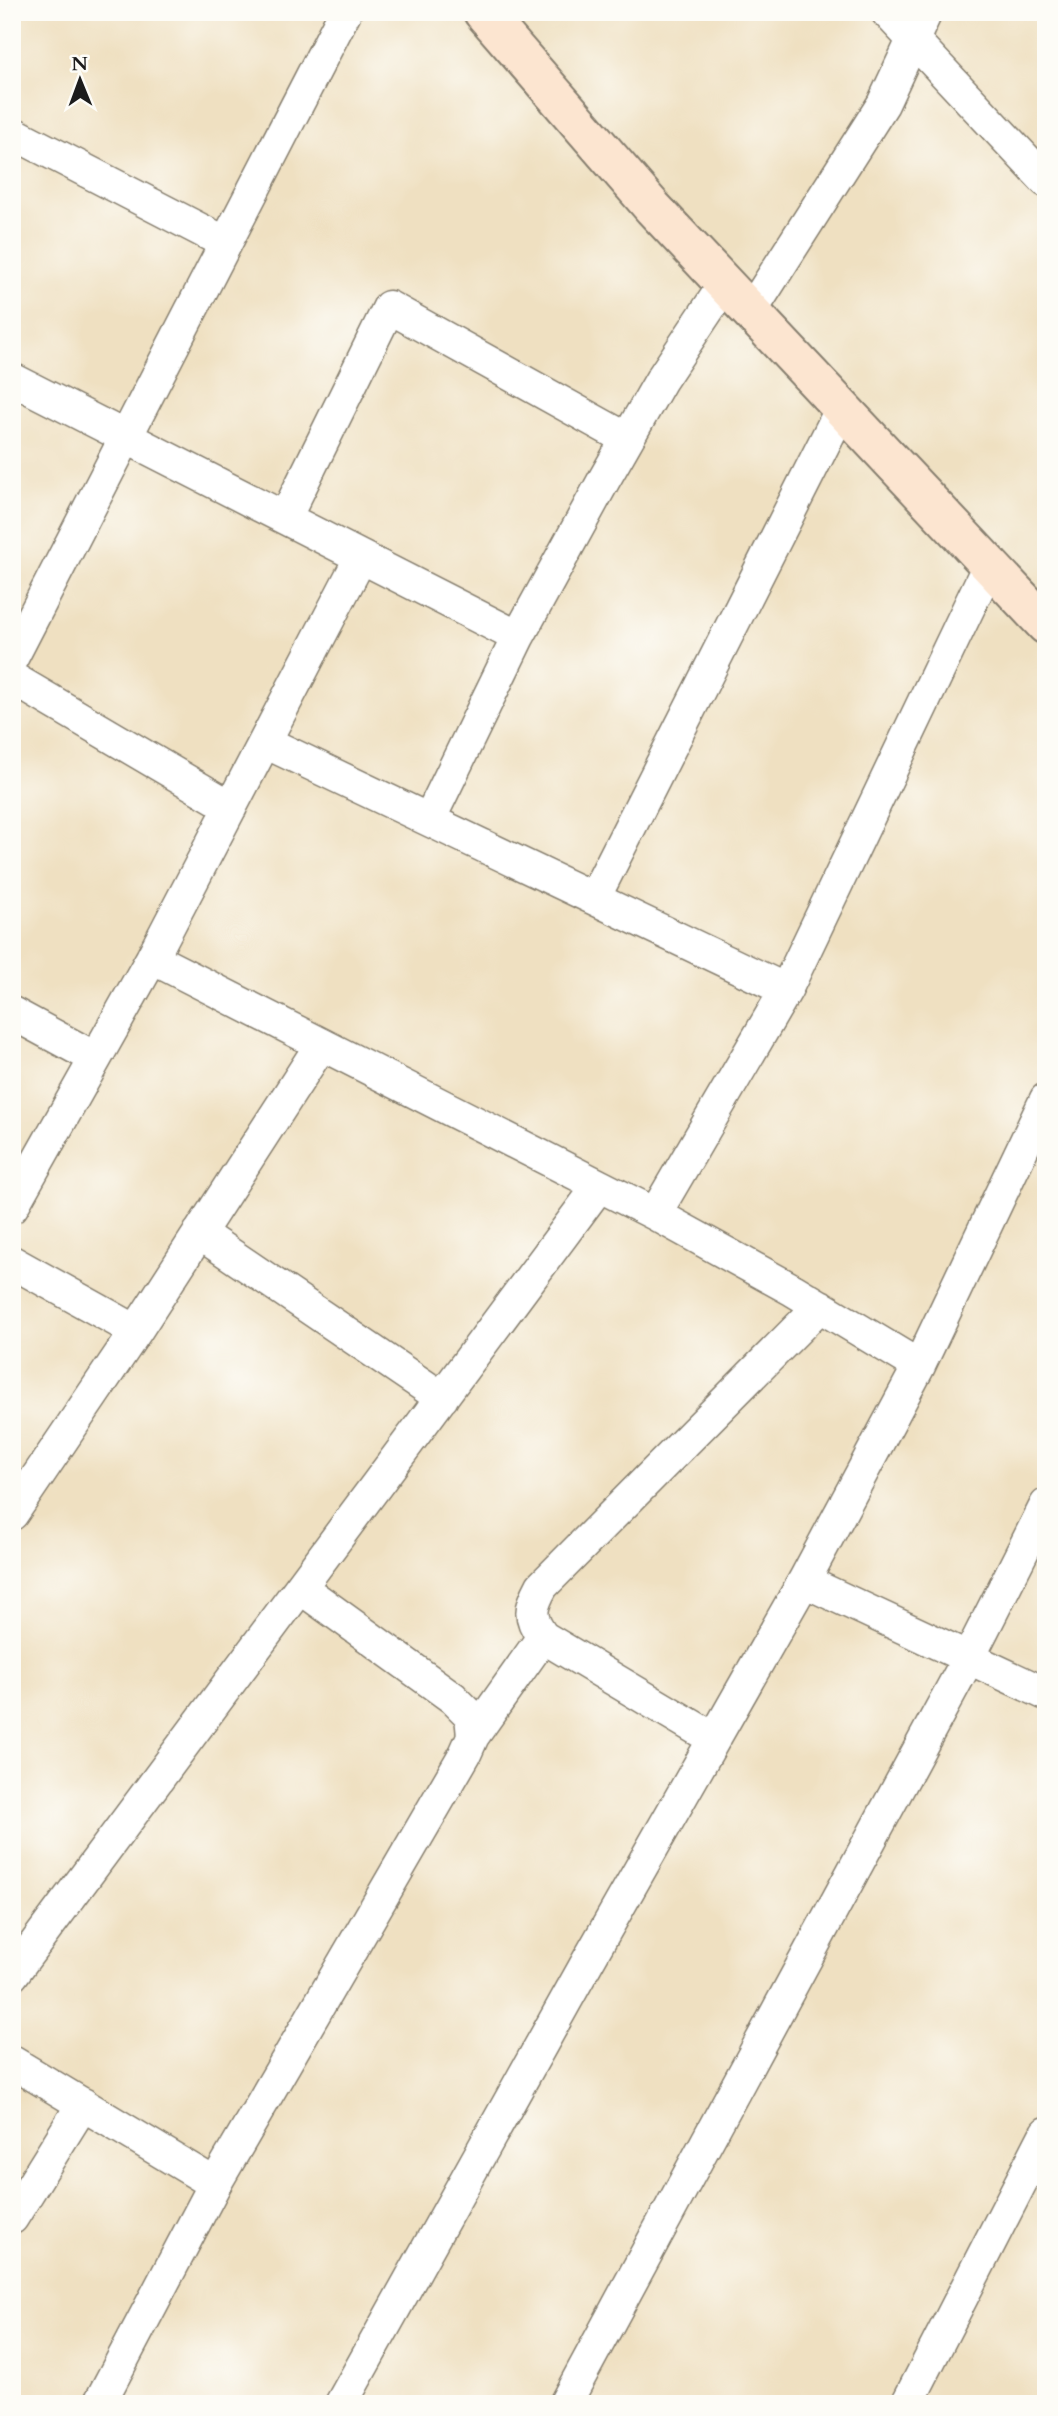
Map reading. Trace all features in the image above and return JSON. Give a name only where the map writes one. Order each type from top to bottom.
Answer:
[{"type":"street","points":[[12,658],[345,12]]},
{"type":"street","points":[[483,12],[653,208],[1046,625]]},
{"type":"street","points":[[887,12],[920,25],[1046,181]]},
{"type":"street","points":[[429,820],[518,636],[661,380],[738,298],[883,104],[920,25]]},
{"type":"street","points":[[17,135],[226,243]]},
{"type":"street","points":[[285,518],[389,307],[627,439]]},
{"type":"street","points":[[12,379],[518,636]]},
{"type":"street","points":[[594,898],[842,408]]},
{"type":"street","points":[[12,1207],[152,958],[361,557]]},
{"type":"street","points":[[655,1214],[786,990],[989,565]]},
{"type":"street","points":[[12,678],[231,807]]},
{"type":"street","points":[[265,742],[786,990]]},
{"type":"street","points":[[152,958],[655,1214],[820,1306],[919,1366]]},
{"type":"street","points":[[12,1013],[95,1058]]},
{"type":"street","points":[[12,1514],[136,1331],[321,1045]]},
{"type":"street","points":[[341,2404],[804,1581],[919,1366],[1046,1100]]},
{"type":"street","points":[[12,1975],[599,1186]]},
{"type":"street","points":[[199,1233],[442,1398]]},
{"type":"street","points":[[12,1262],[136,1331]]},
{"type":"street","points":[[714,1739],[543,1637],[533,1624],[532,1605],[542,1587],[820,1306]]},
{"type":"street","points":[[565,2404],[968,1659],[1046,1505]]},
{"type":"street","points":[[804,1581],[1046,1694]]},
{"type":"street","points":[[301,1588],[453,1698],[471,1716],[473,1736]]},
{"type":"street","points":[[99,2404],[215,2184],[473,1736],[543,1637]]},
{"type":"street","points":[[12,2062],[215,2184]]},
{"type":"street","points":[[12,2218],[83,2104]]},
{"type":"street","points":[[906,2404],[1046,2133]]}]
